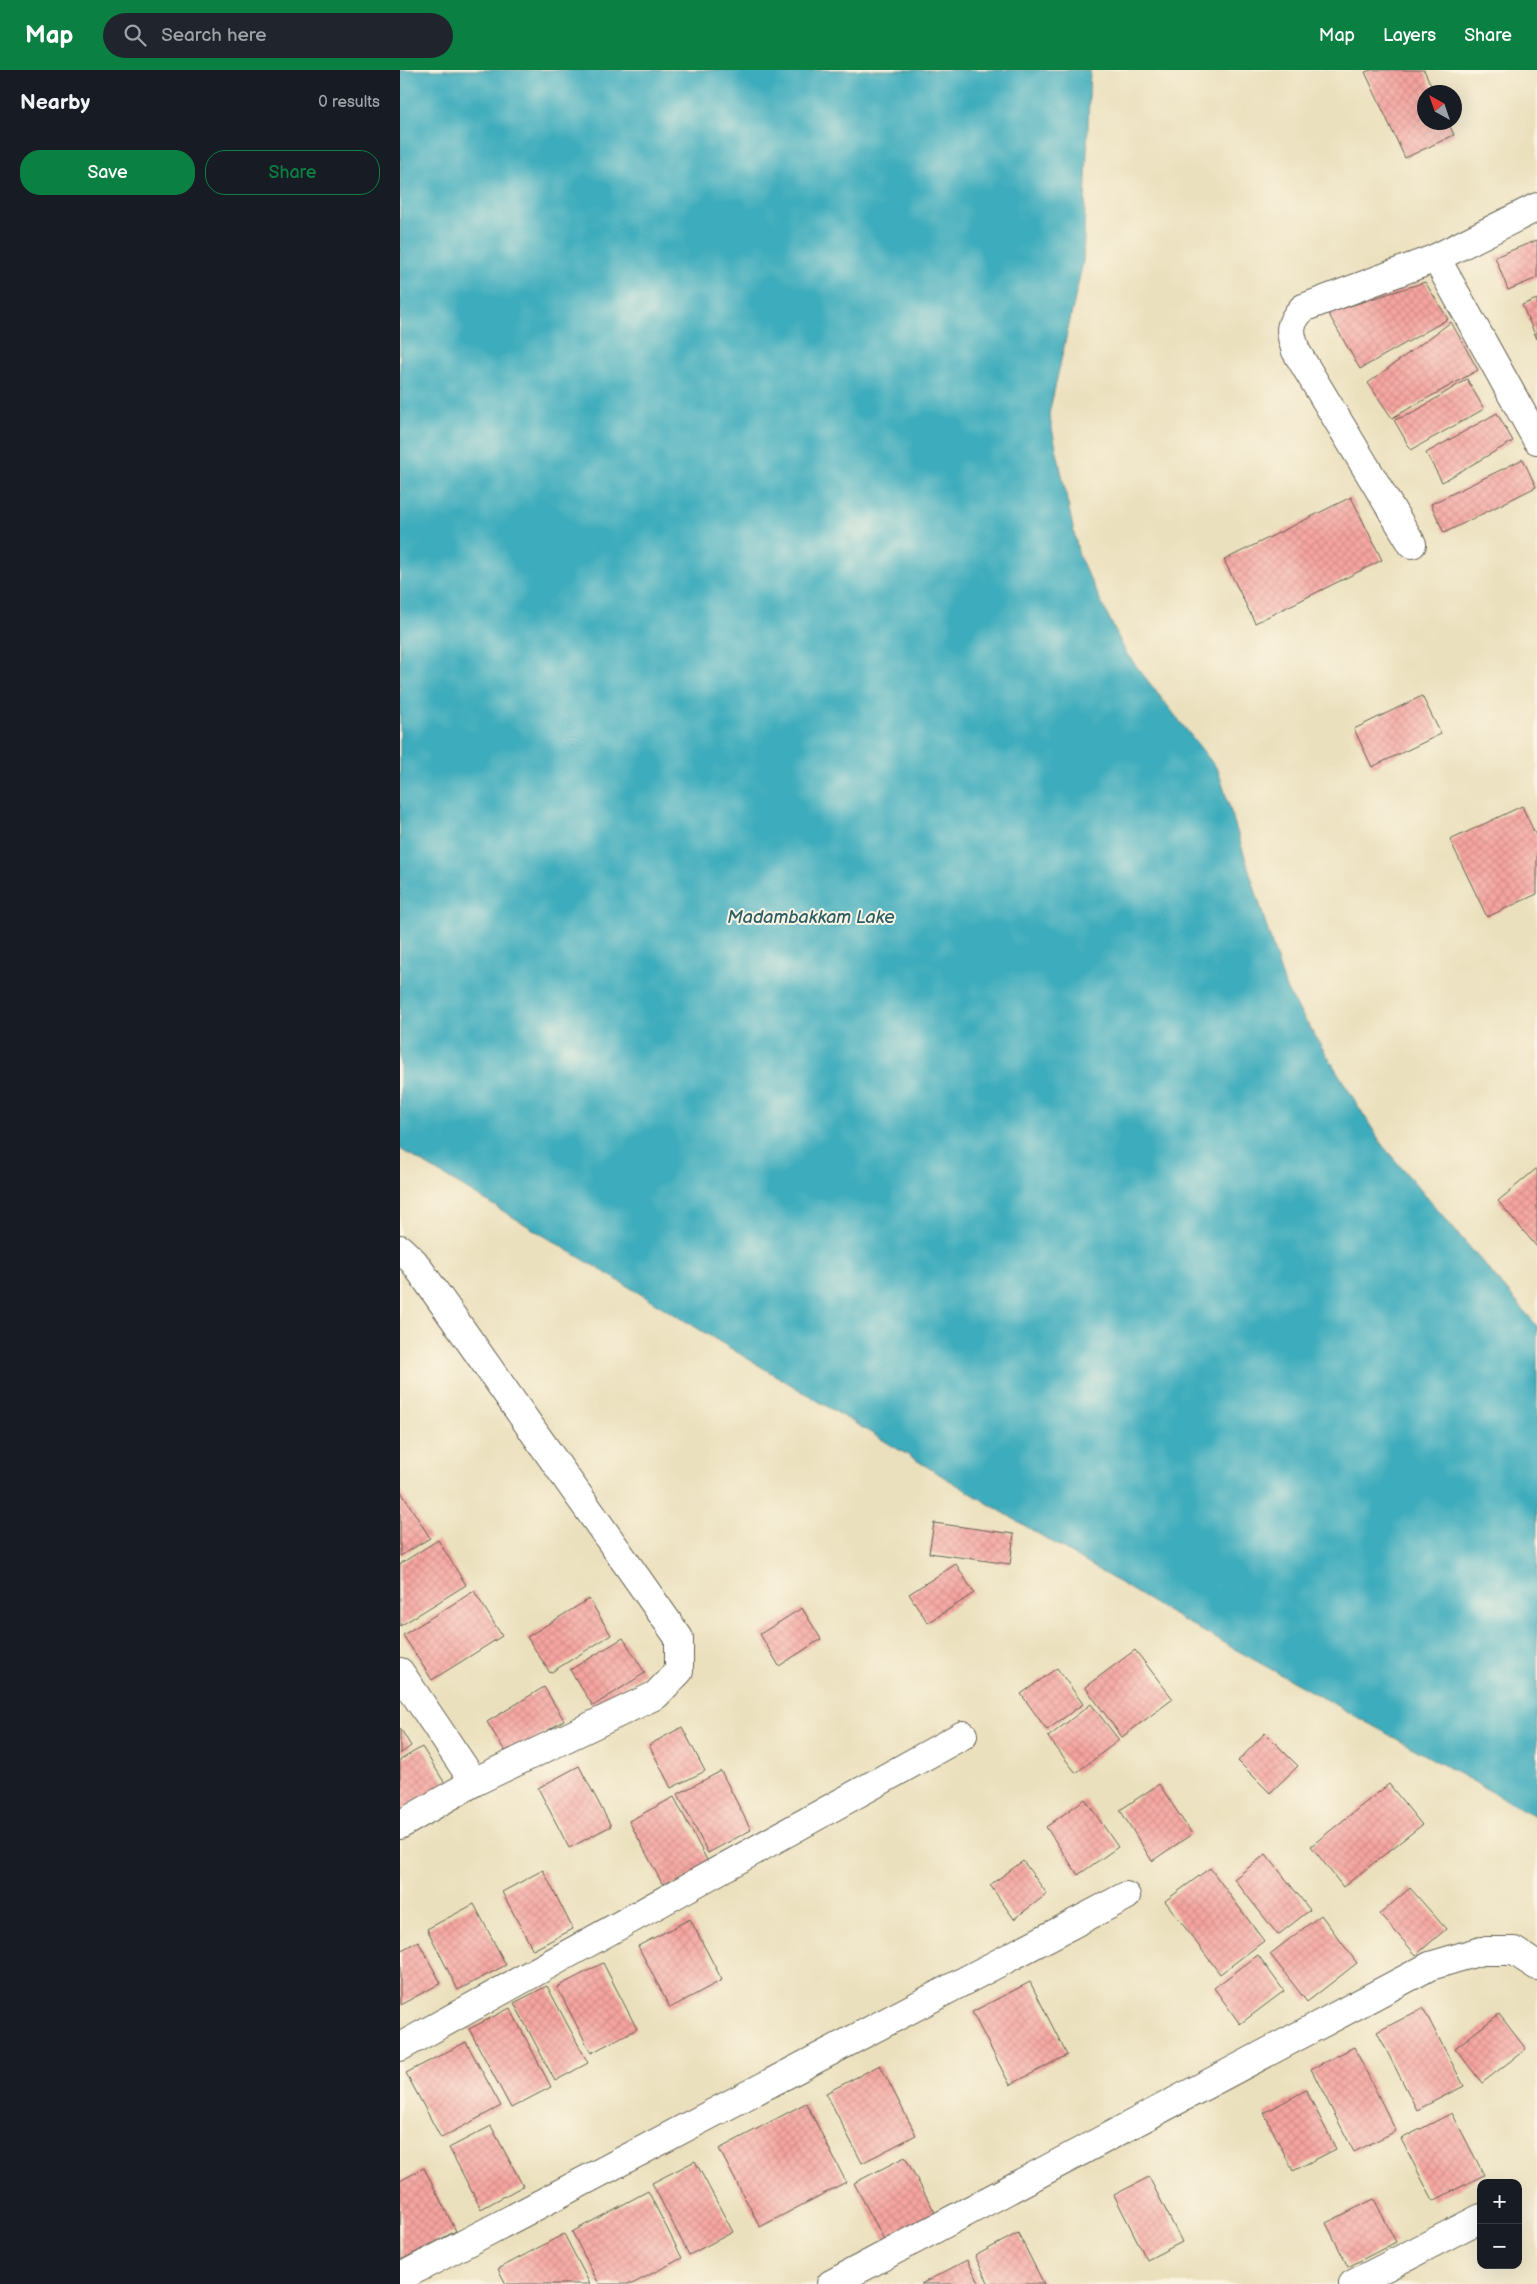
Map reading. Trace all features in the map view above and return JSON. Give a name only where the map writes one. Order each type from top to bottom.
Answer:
[{"type":"street","points":[[1412,544],[1296,351],[1290,335],[1291,320],[1303,308],[1436,258],[1537,207]]},
{"type":"street","points":[[1436,258],[1537,440]]},
{"type":"street","points":[[400,1249],[414,1262],[679,1638],[679,1671],[656,1695],[474,1782],[400,1825]]},
{"type":"street","points":[[400,1672],[474,1782]]},
{"type":"street","points":[[400,2047],[963,1735]]},
{"type":"street","points":[[404,2277],[1126,1896]]},
{"type":"street","points":[[831,2284],[1430,1966],[1481,1951],[1514,1951],[1537,1966]]},
{"type":"street","points":[[1353,2284],[1477,2220]]},
{"type":"water","name":"Madambakkam Lake","points":[[400,70],[1090,70],[1083,262],[1049,414],[1079,556],[1126,653],[1218,770],[1286,989],[1383,1146],[1537,1326],[1537,1817],[1168,1612],[400,1149]]},
{"type":"building","points":[[1371,70],[1424,70],[1431,85],[1417,85],[1417,130],[1452,130],[1454,135],[1405,158],[1365,72]]},
{"type":"building","points":[[1537,240],[1537,278],[1508,290],[1495,257]]},
{"type":"building","points":[[1425,282],[1448,319],[1360,369],[1328,313]]},
{"type":"building","points":[[1537,299],[1537,339],[1522,305]]},
{"type":"building","points":[[1451,322],[1478,370],[1392,418],[1368,383]]},
{"type":"building","points":[[1467,379],[1484,409],[1411,450],[1394,420],[1411,414]]},
{"type":"building","points":[[1497,413],[1513,441],[1442,482],[1426,453]]},
{"type":"building","points":[[1523,459],[1536,487],[1444,533],[1431,504]]},
{"type":"building","points":[[1351,497],[1382,560],[1255,623],[1224,560]]},
{"type":"building","points":[[1422,696],[1441,734],[1372,767],[1354,729]]},
{"type":"building","points":[[1522,806],[1537,838],[1537,894],[1487,917],[1450,840]]},
{"type":"building","points":[[1537,1168],[1537,1247],[1498,1201]]},
{"type":"building","points":[[400,1490],[430,1538],[400,1556]]},
{"type":"building","points":[[934,1523],[1014,1534],[1010,1564],[929,1553]]},
{"type":"building","points":[[438,1540],[466,1585],[400,1626],[400,1564]]},
{"type":"building","points":[[956,1564],[974,1593],[928,1623],[909,1594]]},
{"type":"building","points":[[474,1591],[502,1636],[432,1680],[403,1635]]},
{"type":"building","points":[[589,1599],[611,1635],[550,1673],[527,1637]]},
{"type":"building","points":[[802,1608],[821,1639],[779,1666],[760,1634]]},
{"type":"building","points":[[623,1638],[645,1673],[593,1706],[570,1670]]},
{"type":"building","points":[[1135,1650],[1173,1699],[1122,1737],[1085,1687]]},
{"type":"building","points":[[1057,1668],[1083,1704],[1047,1730],[1021,1694]]},
{"type":"building","points":[[544,1687],[564,1720],[508,1756],[487,1722]]},
{"type":"building","points":[[1091,1704],[1119,1740],[1076,1773],[1048,1737]]},
{"type":"building","points":[[682,1727],[705,1771],[671,1788],[649,1745]]},
{"type":"building","points":[[400,1728],[411,1746],[400,1754]]},
{"type":"building","points":[[1265,1733],[1298,1766],[1270,1793],[1238,1761]]},
{"type":"building","points":[[422,1747],[446,1785],[400,1814],[400,1760]]},
{"type":"building","points":[[579,1766],[611,1826],[569,1848],[538,1788]]},
{"type":"building","points":[[721,1771],[751,1830],[708,1853],[678,1794]]},
{"type":"building","points":[[1159,1784],[1192,1834],[1152,1861],[1120,1810]]},
{"type":"building","points":[[1389,1784],[1422,1825],[1343,1887],[1311,1846]]},
{"type":"building","points":[[674,1797],[710,1866],[665,1889],[629,1821]]},
{"type":"building","points":[[1085,1799],[1118,1847],[1078,1875],[1046,1827]]},
{"type":"building","points":[[1266,1854],[1310,1910],[1278,1935],[1234,1879]]},
{"type":"building","points":[[1023,1861],[1047,1894],[1014,1919],[990,1885]]},
{"type":"building","points":[[1210,1868],[1264,1941],[1220,1974],[1165,1901]]},
{"type":"building","points":[[543,1870],[573,1929],[533,1950],[502,1892]]},
{"type":"building","points":[[1410,1888],[1446,1929],[1416,1955],[1380,1914]]},
{"type":"building","points":[[474,1904],[506,1965],[458,1990],[427,1929]]},
{"type":"building","points":[[1321,1915],[1357,1963],[1307,2002],[1270,1954]]},
{"type":"building","points":[[690,1919],[722,1980],[670,2008],[638,1946]]},
{"type":"building","points":[[418,1941],[441,1983],[400,2005],[400,1951]]},
{"type":"building","points":[[1258,1955],[1284,1991],[1240,2024],[1214,1988]]},
{"type":"building","points":[[603,1963],[637,2029],[591,2053],[557,1987]]},
{"type":"building","points":[[1030,1982],[1067,2055],[1010,2085],[972,2012]]},
{"type":"building","points":[[547,1986],[588,2063],[555,2081],[514,2003]]},
{"type":"building","points":[[510,2008],[551,2087],[511,2108],[469,2029]]},
{"type":"building","points":[[1423,2008],[1464,2086],[1417,2110],[1377,2032]]},
{"type":"building","points":[[1499,2014],[1526,2049],[1482,2083],[1455,2048]]},
{"type":"building","points":[[466,2042],[501,2106],[441,2138],[406,2073]]},
{"type":"building","points":[[1354,2047],[1396,2131],[1354,2152],[1311,2069]]},
{"type":"building","points":[[880,2065],[916,2135],[862,2163],[826,2093]]},
{"type":"building","points":[[1306,2090],[1336,2149],[1293,2171],[1264,2113]]},
{"type":"building","points":[[806,2103],[846,2182],[760,2227],[719,2149]]},
{"type":"building","points":[[1452,2113],[1484,2175],[1433,2201],[1401,2139]]},
{"type":"building","points":[[491,2126],[523,2186],[481,2209],[449,2148]]},
{"type":"building","points":[[905,2157],[938,2218],[887,2245],[854,2183]]},
{"type":"building","points":[[695,2161],[733,2232],[689,2255],[652,2183]]},
{"type":"building","points":[[424,2168],[456,2231],[401,2260],[400,2181]]},
{"type":"building","points":[[1149,2177],[1182,2242],[1147,2260],[1114,2195]]},
{"type":"building","points":[[648,2191],[682,2258],[632,2284],[599,2284],[572,2232]]},
{"type":"building","points":[[1374,2199],[1396,2242],[1348,2267],[1326,2223]]},
{"type":"building","points":[[1018,2233],[1044,2284],[989,2284],[975,2256]]},
{"type":"building","points":[[564,2234],[590,2284],[506,2284],[498,2269]]},
{"type":"building","points":[[967,2260],[980,2284],[921,2284]]}]
